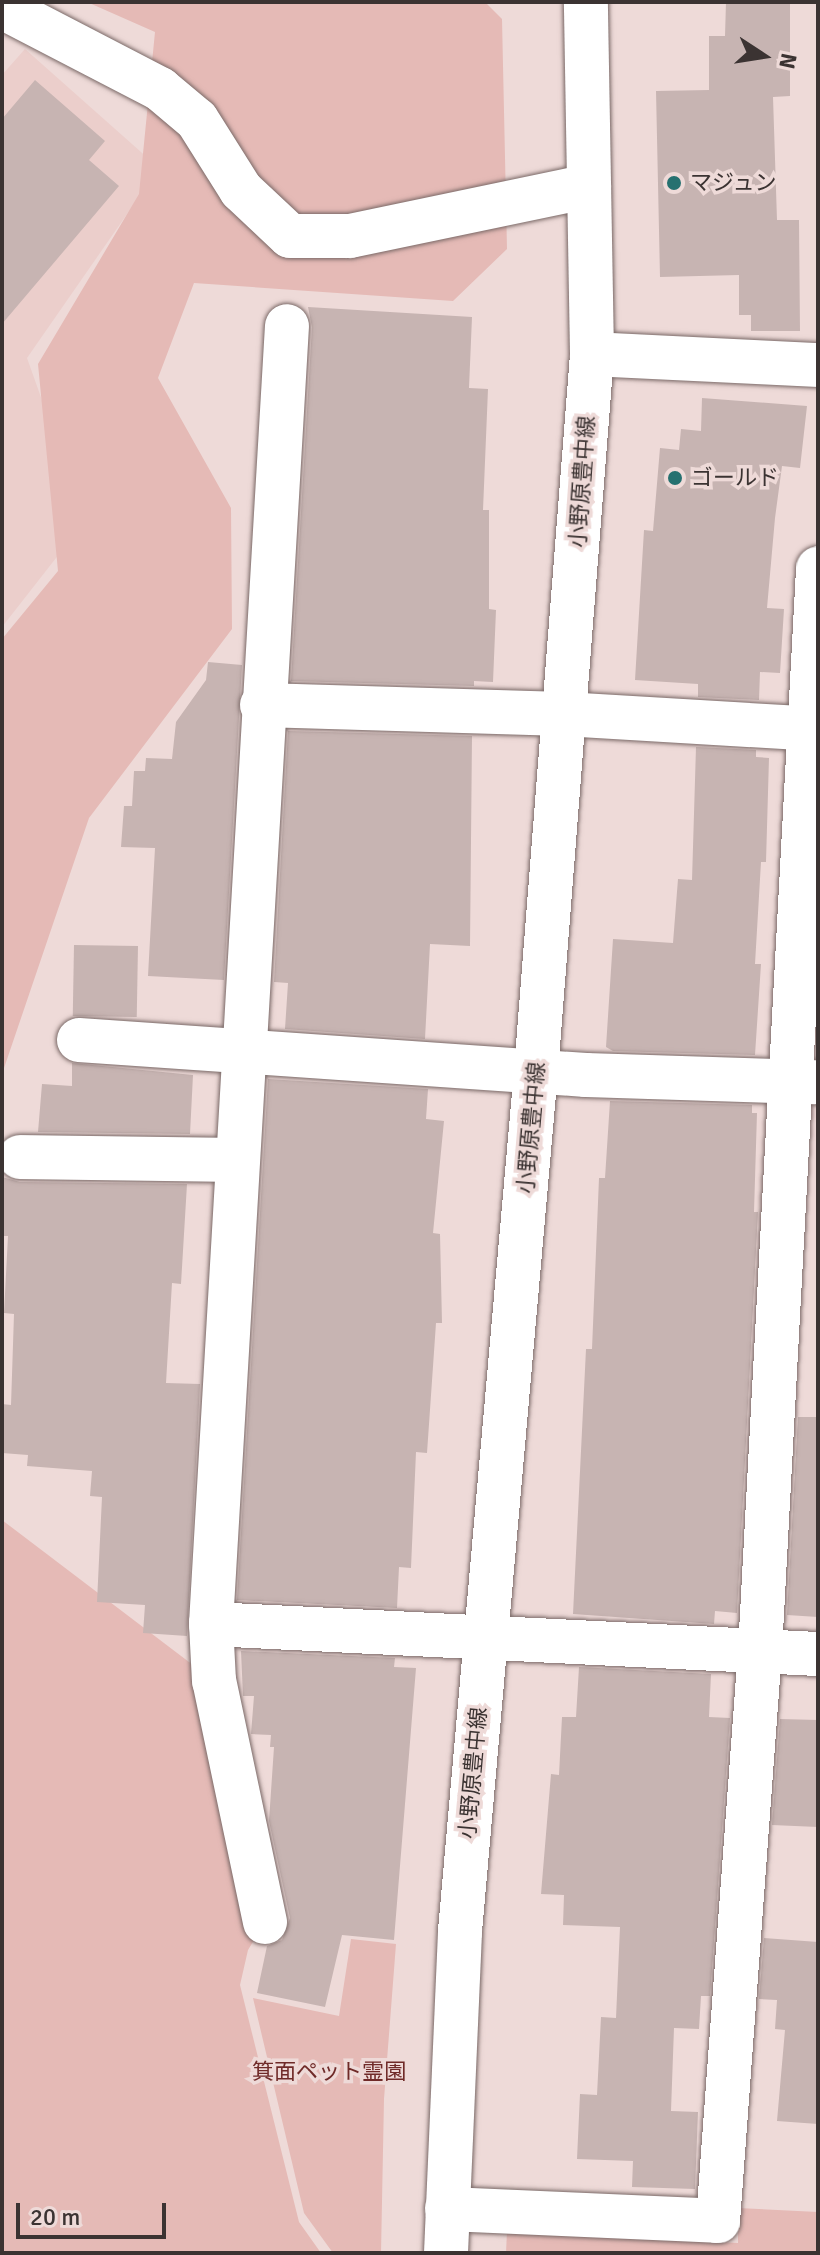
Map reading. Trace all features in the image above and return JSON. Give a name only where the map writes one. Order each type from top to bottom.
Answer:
[{"type":"street","name":"小野原豊中線","points":[[446,2253],[460,1931],[536,1071],[592,354],[586,2]]},
{"type":"street","points":[[2,7],[160,89],[197,120],[241,190],[290,236],[350,236],[589,186]]},
{"type":"street","points":[[265,1922],[214,1681],[211,1624],[262,705],[287,326]]},
{"type":"street","points":[[592,354],[818,365]]},
{"type":"street","points":[[447,2209],[718,2221],[803,1081],[818,569]]},
{"type":"street","points":[[262,705],[564,714],[813,728]]},
{"type":"street","points":[[79,1040],[536,1071],[803,1081]]},
{"type":"street","points":[[20,1157],[236,1160]]},
{"type":"street","points":[[211,1624],[485,1635],[818,1654]]},
{"type":"shaded area","points":[[25,49],[159,168],[27,358],[85,521],[2,627],[2,75]]},
{"type":"green space","points":[[87,2],[485,2],[502,19],[507,249],[453,301],[194,283],[158,378],[231,508],[232,629],[89,818],[2,1074],[2,639],[58,571],[38,364],[139,194],[155,32]]},
{"type":"green space","points":[[2,1520],[214,1681],[265,1922],[248,1950],[240,1985],[299,2222],[321,2253],[2,2253]]},
{"type":"green space","name":"箕面ペット霊園","points":[[351,1939],[396,1944],[384,2099],[381,2253],[333,2253],[304,2213],[253,1998],[339,2016]]},
{"type":"green space","points":[[738,2208],[818,2212],[818,2253],[506,2253],[507,2231],[738,2243]]},
{"type":"building","points":[[726,2],[790,2],[790,96],[773,97],[777,220],[799,220],[800,331],[751,331],[751,315],[739,315],[739,275],[660,277],[656,91],[709,90],[709,36],[725,36]]},
{"type":"building","points":[[35,80],[105,141],[89,160],[119,186],[2,324],[2,119]]},
{"type":"building","points":[[308,307],[472,317],[469,388],[488,389],[483,510],[489,510],[489,609],[496,610],[493,682],[474,681],[474,686],[291,681],[312,327]]},
{"type":"building","points":[[702,398],[807,406],[800,468],[782,466],[775,518],[767,608],[784,609],[780,673],[760,672],[759,700],[698,697],[698,684],[635,680],[644,530],[653,531],[660,448],[679,450],[681,429],[701,431]]},
{"type":"building","points":[[208,662],[242,665],[224,980],[148,976],[155,848],[121,847],[124,806],[132,806],[134,771],[145,771],[146,758],[172,759],[176,722],[206,680]]},
{"type":"building","points":[[288,731],[472,736],[470,946],[430,944],[425,1039],[285,1029],[288,983],[274,982]]},
{"type":"building","points":[[696,747],[756,750],[756,757],[769,758],[766,862],[761,862],[755,964],[761,964],[755,1055],[613,1051],[606,1047],[613,939],[673,943],[678,879],[692,880]]},
{"type":"building","points":[[74,945],[138,946],[137,1017],[73,1016]]},
{"type":"building","points":[[72,1063],[193,1075],[190,1134],[38,1132],[42,1084],[72,1086]]},
{"type":"building","points":[[268,1079],[428,1089],[426,1119],[444,1121],[433,1233],[440,1234],[442,1323],[436,1323],[427,1453],[416,1452],[411,1568],[399,1567],[397,1608],[237,1600]]},
{"type":"building","points":[[610,1101],[752,1105],[752,1113],[757,1113],[754,1212],[758,1212],[737,1613],[715,1611],[714,1624],[573,1614],[586,1349],[592,1349],[599,1178],[605,1178]]},
{"type":"building","points":[[2,1177],[20,1182],[187,1184],[181,1284],[172,1283],[166,1383],[200,1384],[187,1636],[143,1633],[145,1605],[97,1602],[102,1497],[90,1496],[92,1471],[27,1466],[28,1455],[2,1453],[2,1404],[11,1405],[14,1314],[4,1313],[8,1236],[2,1236]]},
{"type":"building","points":[[798,1417],[818,1417],[818,1617],[787,1615]]},
{"type":"building","points":[[241,1651],[395,1658],[394,1667],[416,1668],[394,1940],[342,1935],[325,2007],[257,1993],[267,1946],[282,1940],[290,1918],[269,1821],[274,1747],[270,1747],[271,1735],[251,1734],[254,1696],[243,1696]]},
{"type":"building","points":[[579,1667],[711,1674],[709,1717],[730,1718],[710,1996],[701,1996],[699,2029],[674,2028],[671,2111],[698,2112],[695,2189],[632,2187],[633,2161],[577,2159],[580,2094],[597,2095],[601,2017],[616,2018],[620,1927],[563,1925],[564,1895],[541,1894],[551,1774],[559,1775],[562,1717],[576,1717]]},
{"type":"building","points":[[780,1719],[818,1720],[818,1827],[772,1825]]},
{"type":"building","points":[[764,1938],[818,1942],[818,2124],[777,2121],[785,2030],[775,2029],[777,2000],[759,1999]]},
{"type":"place","name":"マジュン","points":[[674,183]]},
{"type":"place","name":"ゴールド","points":[[675,478]]}]
